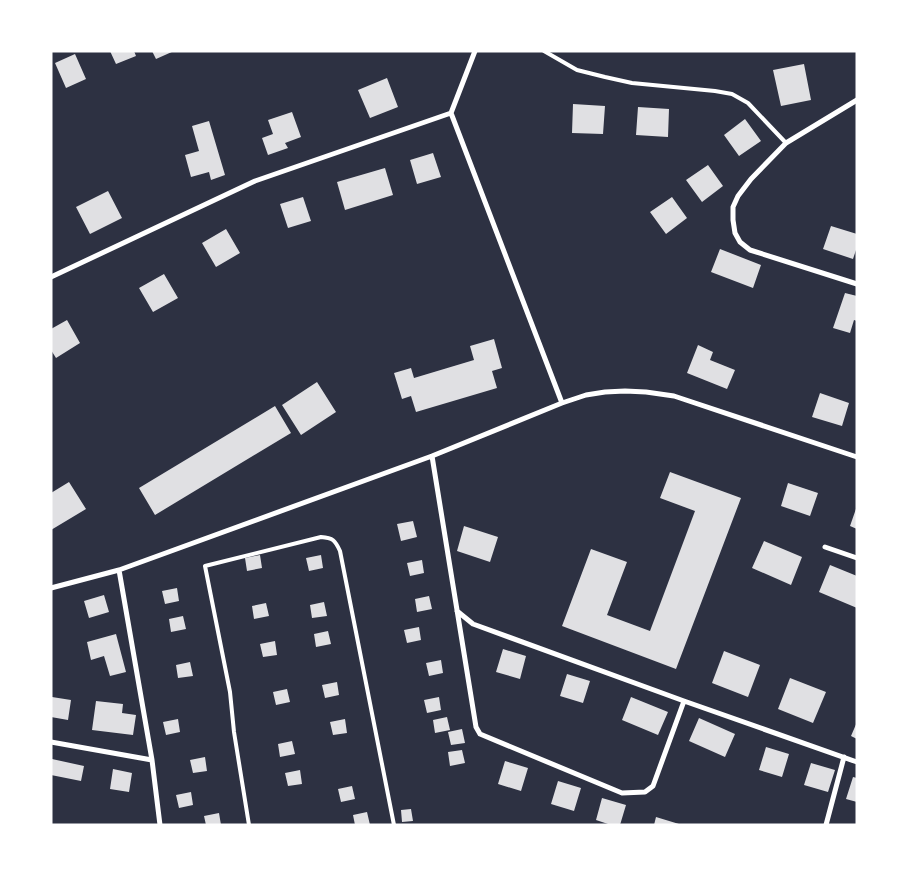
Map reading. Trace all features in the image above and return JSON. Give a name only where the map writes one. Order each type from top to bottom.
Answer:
[{"type":"street","points":[[475,51],[451,113],[562,403]]},
{"type":"street","points":[[857,100],[786,143],[751,179],[738,196],[733,207],[735,233],[740,242],[750,250],[857,284]]},
{"type":"street","points":[[51,277],[255,181],[451,113]]},
{"type":"street","points":[[51,588],[119,570],[432,456],[586,395],[625,391],[674,396],[857,457]]},
{"type":"street","points":[[432,456],[476,727],[480,734],[622,793],[645,792],[653,786],[684,701]]},
{"type":"street","points":[[825,547],[857,558]]},
{"type":"street","points":[[119,570],[152,760],[160,825]]},
{"type":"street","points":[[457,611],[473,624],[857,762]]},
{"type":"street","points":[[51,742],[152,760]]},
{"type":"street","points":[[826,825],[844,757]]},
{"type":"lane","points":[[544,51],[577,70],[605,77],[632,83],[732,94],[748,102],[786,143]]},
{"type":"lane","points":[[249,825],[234,732],[230,692],[205,566],[321,538],[330,538],[336,543],[340,551],[394,825]]},
{"type":"building","points":[[110,51],[134,51],[136,56],[116,64]]},
{"type":"building","points":[[152,51],[174,51],[156,59]]},
{"type":"building","points":[[75,54],[86,79],[66,88],[55,63]]},
{"type":"building","points":[[804,64],[811,100],[781,106],[773,70]]},
{"type":"building","points":[[387,78],[398,107],[370,118],[358,90]]},
{"type":"building","points":[[573,104],[605,106],[603,134],[572,133]]},
{"type":"building","points":[[638,107],[669,109],[668,137],[636,135]]},
{"type":"building","points":[[292,112],[301,137],[285,143],[288,148],[268,155],[262,138],[273,134],[268,120]]},
{"type":"building","points":[[745,119],[761,141],[739,156],[724,135]]},
{"type":"building","points":[[209,121],[225,175],[211,180],[209,172],[191,177],[185,155],[199,151],[192,126]]},
{"type":"building","points":[[433,153],[441,177],[417,184],[410,160]]},
{"type":"building","points":[[708,165],[723,186],[702,202],[686,180]]},
{"type":"building","points":[[385,168],[393,195],[345,210],[337,182]]},
{"type":"building","points":[[108,191],[122,218],[90,234],[76,207]]},
{"type":"building","points":[[303,197],[311,221],[288,228],[280,204]]},
{"type":"building","points":[[672,197],[687,218],[666,234],[650,212]]},
{"type":"building","points":[[831,226],[857,234],[857,247],[853,259],[823,249]]},
{"type":"building","points":[[226,229],[240,253],[216,267],[202,243]]},
{"type":"building","points":[[720,249],[761,265],[753,288],[711,272]]},
{"type":"building","points":[[164,274],[178,298],[153,312],[139,288]]},
{"type":"building","points":[[845,293],[857,296],[857,321],[854,320],[850,333],[833,328]]},
{"type":"building","points":[[67,320],[80,343],[56,358],[51,350],[51,329]]},
{"type":"building","points":[[494,339],[502,368],[492,371],[497,388],[416,412],[411,396],[402,399],[394,373],[411,368],[414,378],[474,360],[470,346]]},
{"type":"building","points":[[698,345],[713,352],[710,360],[735,370],[727,389],[687,373]]},
{"type":"building","points":[[317,382],[336,412],[301,435],[282,405]]},
{"type":"building","points":[[820,393],[849,403],[842,426],[812,417]]},
{"type":"building","points":[[275,406],[291,433],[155,515],[139,488]]},
{"type":"building","points":[[670,472],[741,498],[676,669],[562,626],[591,549],[627,562],[607,615],[650,631],[695,511],[660,498]]},
{"type":"building","points":[[69,482],[86,509],[51,530],[51,493]]},
{"type":"building","points":[[788,483],[818,493],[810,516],[781,506]]},
{"type":"building","points":[[857,506],[857,529],[850,526]]},
{"type":"building","points":[[413,521],[417,537],[401,541],[397,524]]},
{"type":"building","points":[[464,526],[498,537],[490,562],[457,551]]},
{"type":"building","points":[[764,541],[802,557],[791,585],[752,568]]},
{"type":"building","points":[[260,555],[262,568],[247,571],[245,558]]},
{"type":"building","points":[[321,555],[323,568],[309,571],[306,558]]},
{"type":"building","points":[[422,560],[424,573],[410,576],[407,563]]},
{"type":"building","points":[[830,565],[857,576],[857,608],[819,592]]},
{"type":"building","points":[[177,588],[179,601],[165,604],[162,591]]},
{"type":"building","points":[[104,595],[109,612],[89,618],[84,601]]},
{"type":"building","points":[[429,596],[432,609],[417,612],[415,599]]},
{"type":"building","points":[[324,602],[327,616],[312,618],[310,605]]},
{"type":"building","points":[[266,603],[269,616],[254,619],[252,606]]},
{"type":"building","points":[[183,616],[186,629],[171,632],[169,619]]},
{"type":"building","points":[[419,627],[421,640],[407,643],[404,630]]},
{"type":"building","points":[[328,631],[331,644],[316,647],[314,634]]},
{"type":"building","points":[[116,634],[126,672],[110,676],[104,656],[91,660],[87,642]]},
{"type":"building","points":[[275,641],[277,655],[263,657],[260,644]]},
{"type":"building","points":[[503,649],[526,656],[520,679],[496,672]]},
{"type":"building","points":[[724,651],[760,665],[748,697],[712,683]]},
{"type":"building","points":[[441,660],[443,673],[429,676],[426,663]]},
{"type":"building","points":[[190,662],[193,676],[178,678],[176,665]]},
{"type":"building","points":[[567,674],[590,681],[583,703],[560,696]]},
{"type":"building","points":[[790,678],[826,692],[813,723],[778,709]]},
{"type":"building","points":[[337,682],[339,695],[325,698],[322,685]]},
{"type":"building","points":[[287,689],[290,702],[276,705],[273,692]]},
{"type":"building","points":[[52,697],[71,700],[68,720],[51,717]]},
{"type":"building","points":[[439,697],[441,710],[427,713],[424,700]]},
{"type":"building","points":[[631,697],[668,712],[658,735],[622,720]]},
{"type":"building","points":[[96,701],[123,704],[122,713],[136,715],[133,735],[92,730]]},
{"type":"building","points":[[447,717],[450,730],[435,733],[433,720]]},
{"type":"building","points":[[699,718],[735,734],[725,757],[689,741]]},
{"type":"building","points":[[178,719],[180,732],[166,735],[163,722]]},
{"type":"building","points":[[345,719],[347,733],[333,735],[330,722]]},
{"type":"building","points":[[857,722],[857,739],[851,736]]},
{"type":"building","points":[[462,729],[465,743],[451,745],[448,732]]},
{"type":"building","points":[[292,741],[295,754],[280,757],[278,744]]},
{"type":"building","points":[[766,747],[789,754],[782,777],[759,770]]},
{"type":"building","points":[[462,750],[465,763],[450,766],[448,752]]},
{"type":"building","points":[[205,757],[207,771],[193,773],[190,760]]},
{"type":"building","points":[[52,759],[84,766],[81,781],[51,775]]},
{"type":"building","points":[[505,761],[528,768],[521,791],[498,784]]},
{"type":"building","points":[[811,763],[835,770],[828,792],[804,785]]},
{"type":"building","points":[[113,769],[132,773],[129,792],[110,789]]},
{"type":"building","points":[[300,770],[302,784],[288,786],[285,773]]},
{"type":"building","points":[[853,777],[857,778],[857,802],[846,799]]},
{"type":"building","points":[[558,781],[581,788],[574,811],[551,804]]},
{"type":"building","points":[[352,786],[355,799],[341,802],[338,789]]},
{"type":"building","points":[[191,792],[193,805],[179,808],[176,795]]},
{"type":"building","points":[[602,798],[626,805],[620,825],[611,825],[596,820]]},
{"type":"building","points":[[411,809],[413,821],[402,822],[401,810]]},
{"type":"building","points":[[367,812],[370,825],[355,825],[353,815]]},
{"type":"building","points":[[219,813],[221,825],[206,825],[204,816]]},
{"type":"building","points":[[656,817],[679,824],[679,825],[654,825]]}]
